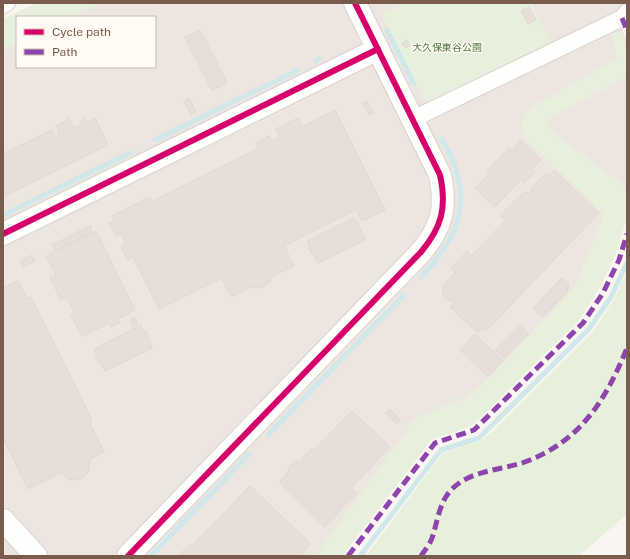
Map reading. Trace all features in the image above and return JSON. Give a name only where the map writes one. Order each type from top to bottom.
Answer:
[{"type":"street","points":[[3,5],[7,3]]},
{"type":"street","points":[[128,556],[432,239],[439,224],[443,208],[444,191],[440,175],[355,3]]},
{"type":"street","points":[[413,119],[622,18],[627,12]]},
{"type":"street","points":[[3,234],[378,49]]},
{"type":"street","points":[[3,520],[36,556]]},
{"type":"shaded area","points":[[38,3],[627,3],[627,22],[620,25],[627,42],[627,216],[614,258],[598,290],[579,320],[479,419],[471,426],[432,439],[342,556],[3,556],[3,19]]},
{"type":"green space","points":[[38,3],[100,3],[74,16],[16,16],[16,44],[3,51],[3,19]]},
{"type":"green space","name":"大久保東谷公園","points":[[402,3],[531,3],[552,44],[432,103],[424,100],[381,14]]},
{"type":"green space","points":[[616,32],[624,38],[626,44],[627,77],[551,117],[547,121],[547,126],[550,130],[627,188],[627,216],[614,258],[598,290],[579,320],[479,419],[471,426],[432,439],[342,556],[315,556],[415,419],[469,395],[482,384],[574,288],[602,220],[602,212],[527,140],[522,122],[526,114],[533,106],[616,59],[613,35]]},
{"type":"green space","points":[[627,272],[627,514],[579,556],[366,556],[443,453],[480,441],[492,432],[593,332],[614,299]]},
{"type":"building","points":[[529,7],[536,20],[528,24],[521,11]]},
{"type":"building","points":[[200,30],[227,83],[212,90],[185,37]]},
{"type":"building","points":[[407,40],[410,46],[405,48],[402,43]]},
{"type":"building","points":[[189,98],[196,112],[191,115],[184,101]]},
{"type":"building","points":[[367,101],[373,113],[369,115],[363,103]]},
{"type":"building","points":[[335,110],[385,210],[362,221],[356,210],[284,246],[294,266],[273,276],[270,282],[264,287],[251,287],[231,297],[222,278],[159,309],[133,257],[127,260],[121,247],[126,244],[121,233],[116,236],[109,223],[115,221],[112,216],[150,197],[152,201],[259,148],[256,143],[269,136],[272,141],[280,138],[276,129],[298,118],[302,127]]},
{"type":"building","points":[[95,118],[108,145],[3,197],[3,154],[52,130],[55,137],[60,135],[56,126],[69,119],[74,128],[81,125],[79,122],[85,119],[87,122]]},
{"type":"building","points":[[521,140],[541,160],[532,169],[535,172],[524,183],[521,180],[495,207],[475,188],[490,173],[487,171],[509,148],[511,151]]},
{"type":"building","points":[[554,170],[599,213],[486,331],[483,328],[478,333],[450,307],[454,303],[444,298],[442,286],[455,273],[451,268],[467,251],[471,256],[505,221],[500,216],[525,191],[530,195],[533,192],[530,189],[546,173],[549,175]]},
{"type":"building","points":[[354,218],[357,224],[358,223],[365,240],[318,263],[308,248],[310,247],[307,241]]},
{"type":"building","points":[[90,226],[92,232],[66,245],[63,239]]},
{"type":"building","points":[[96,231],[135,310],[118,319],[120,323],[111,327],[109,323],[82,336],[71,315],[75,313],[67,297],[61,300],[50,278],[56,275],[46,256]]},
{"type":"building","points":[[62,240],[65,245],[55,250],[52,245]]},
{"type":"building","points":[[32,255],[35,261],[23,267],[20,261]]},
{"type":"building","points":[[562,278],[569,285],[567,292],[543,317],[533,308]]},
{"type":"building","points":[[18,281],[27,299],[31,297],[92,420],[89,422],[104,452],[90,459],[89,471],[81,479],[70,480],[61,473],[28,489],[3,438],[3,288]]},
{"type":"building","points":[[135,318],[138,324],[133,327],[130,320]]},
{"type":"building","points":[[141,325],[144,332],[146,331],[152,348],[105,371],[95,356],[97,355],[94,349]]},
{"type":"building","points":[[520,325],[529,334],[504,359],[495,350]]},
{"type":"building","points":[[475,334],[503,361],[488,377],[460,350]]},
{"type":"building","points":[[390,409],[401,420],[397,424],[386,413]]},
{"type":"building","points":[[352,411],[390,447],[351,488],[357,493],[325,527],[279,482],[289,471],[287,469],[296,460],[299,462],[311,449],[313,451]]},
{"type":"building","points":[[250,486],[311,544],[299,556],[178,556],[190,544],[192,546]]},
{"type":"waterway","points":[[387,30],[414,84]]},
{"type":"waterway","points":[[155,140],[296,71]]},
{"type":"waterway","points":[[421,277],[441,254],[449,241],[455,229],[459,215],[461,201],[460,186],[453,162],[442,139]]},
{"type":"waterway","points":[[3,215],[130,153]]},
{"type":"waterway","points":[[360,556],[441,450],[479,438],[589,329],[611,297],[627,263]]},
{"type":"waterway","points":[[268,435],[403,296]]},
{"type":"waterway","points":[[151,556],[249,454]]},
{"type":"marked path","points":[[622,18],[627,30]]},
{"type":"marked path","points":[[348,556],[435,443],[474,430],[583,323],[603,293],[619,260],[627,234]]},
{"type":"marked path","points":[[421,556],[431,540],[442,505],[448,493],[460,482],[477,474],[522,463],[542,455],[574,432],[588,418],[599,403],[619,368],[627,348]]},
{"type":"cycle path","points":[[128,556],[421,252],[434,234],[438,225],[443,207],[440,175],[355,3]]},
{"type":"cycle path","points":[[3,234],[378,49]]}]
